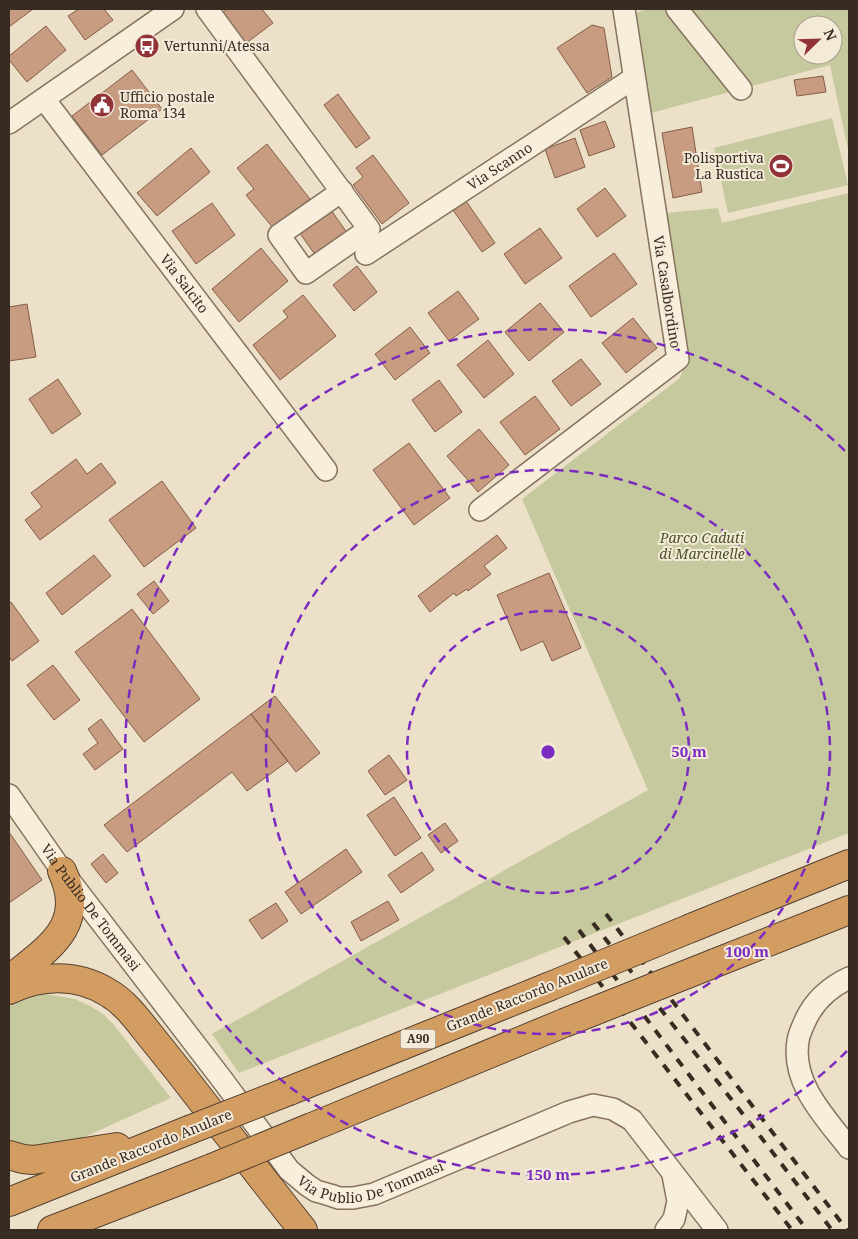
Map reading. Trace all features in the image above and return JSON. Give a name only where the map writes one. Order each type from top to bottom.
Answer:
[{"type":"highway","name":"Grande Raccordo Anulare","points":[[9,1202],[548,987],[849,864]]},
{"type":"highway","points":[[9,980],[49,948],[62,933],[69,912],[70,899],[67,882],[62,871]]},
{"type":"highway","points":[[52,1230],[212,1168],[564,1023],[849,910]]},
{"type":"highway","points":[[9,990],[26,982],[61,978],[96,986],[121,1002],[158,1045],[302,1230]]},
{"type":"highway","points":[[9,1155],[23,1160],[33,1160],[179,1135]]},
{"type":"highway","points":[[58,1230],[85,1217]]},
{"type":"street","points":[[9,123],[173,9]]},
{"type":"street","points":[[207,9],[342,191]]},
{"type":"street","name":"Via Casalbordino","points":[[480,510],[678,359],[624,9]]},
{"type":"street","points":[[677,9],[741,89]]},
{"type":"street","name":"Via Scanno","points":[[366,254],[634,78]]},
{"type":"street","name":"Via Salcito","points":[[44,98],[326,470]]},
{"type":"street","name":"Via Publio De Tommasi","points":[[9,795],[62,871],[289,1170],[316,1191],[339,1198],[353,1198],[374,1194],[569,1112],[593,1105],[614,1109],[632,1120],[717,1230]]},
{"type":"street","points":[[849,978],[831,988],[819,999],[810,1012],[798,1040],[797,1060],[808,1093],[849,1148]]},
{"type":"street","points":[[666,1230],[674,1219],[678,1201],[673,1172]]},
{"type":"green space","points":[[648,9],[849,9],[849,154],[830,65],[651,113],[635,13]]},
{"type":"green space","name":"Polisportiva La Rustica","points":[[832,118],[848,185],[728,213],[714,148]]},
{"type":"green space","name":"Parco Caduti di Marcinelle","points":[[849,193],[849,833],[239,1073],[212,1034],[648,790],[522,499],[680,378],[689,351],[666,213],[718,208],[722,223]]},
{"type":"green space","points":[[45,994],[75,999],[103,1014],[114,1025],[171,1098],[62,1147],[24,1148],[9,1140],[9,1005],[30,997]]},
{"type":"building","points":[[9,9],[33,9],[9,27]]},
{"type":"building","points":[[79,9],[104,9],[113,20],[85,40],[68,16]]},
{"type":"building","points":[[227,9],[262,9],[273,23],[245,44],[222,13]]},
{"type":"building","points":[[592,25],[604,28],[612,77],[587,93],[557,48]]},
{"type":"building","points":[[46,26],[66,50],[27,82],[9,60],[9,56]]},
{"type":"building","points":[[132,70],[162,109],[102,155],[72,116]]},
{"type":"building","points":[[823,76],[826,92],[797,96],[794,80]]},
{"type":"building","points":[[338,94],[370,138],[356,148],[324,105]]},
{"type":"building","points":[[605,121],[615,147],[589,156],[580,130]]},
{"type":"building","points":[[692,127],[702,192],[673,198],[662,133]]},
{"type":"building","points":[[575,138],[585,167],[555,178],[545,149]]},
{"type":"building","points":[[267,144],[310,199],[273,228],[246,195],[254,189],[237,168]]},
{"type":"building","points":[[191,148],[210,172],[157,216],[137,193]]},
{"type":"building","points":[[373,155],[409,203],[382,224],[353,185],[363,177],[356,168]]},
{"type":"building","points":[[605,188],[626,216],[597,237],[577,209]]},
{"type":"building","points":[[466,201],[495,243],[482,252],[453,210]]},
{"type":"building","points":[[212,203],[235,235],[196,264],[172,231]]},
{"type":"building","points":[[331,210],[348,234],[316,256],[299,232]]},
{"type":"building","points":[[540,228],[562,258],[525,284],[504,254]]},
{"type":"building","points":[[261,248],[288,281],[239,322],[212,289]]},
{"type":"building","points":[[614,253],[637,284],[591,317],[569,286]]},
{"type":"building","points":[[357,266],[377,292],[354,311],[333,285]]},
{"type":"building","points":[[458,291],[479,319],[449,341],[428,313]]},
{"type":"building","points":[[303,295],[336,336],[280,380],[253,345],[288,317],[283,311]]},
{"type":"building","points":[[540,303],[564,332],[529,361],[505,332]]},
{"type":"building","points":[[27,304],[36,357],[9,361],[9,307]]},
{"type":"building","points":[[633,318],[657,348],[626,373],[602,343]]},
{"type":"building","points":[[410,327],[430,353],[395,380],[375,354]]},
{"type":"building","points":[[488,340],[514,374],[484,398],[457,365]]},
{"type":"building","points":[[581,359],[601,384],[571,406],[552,381]]},
{"type":"building","points":[[58,379],[81,414],[52,434],[29,399]]},
{"type":"building","points":[[439,380],[462,412],[435,432],[412,400]]},
{"type":"building","points":[[535,396],[560,429],[525,455],[500,422]]},
{"type":"building","points":[[479,429],[509,465],[478,492],[447,456]]},
{"type":"building","points":[[409,443],[450,498],[414,525],[373,470]]},
{"type":"building","points":[[76,459],[87,474],[101,463],[116,483],[40,540],[25,520],[42,507],[31,493]]},
{"type":"building","points":[[162,481],[196,528],[144,567],[109,520]]},
{"type":"building","points":[[497,535],[507,548],[484,566],[491,574],[468,591],[467,589],[456,596],[454,593],[430,612],[418,596]]},
{"type":"building","points":[[94,555],[111,576],[62,615],[46,593]]},
{"type":"building","points":[[549,573],[581,648],[552,661],[543,641],[521,651],[497,595]]},
{"type":"building","points":[[154,581],[169,601],[153,614],[137,594]]},
{"type":"building","points":[[11,602],[39,641],[12,661],[9,656],[9,603]]},
{"type":"building","points":[[132,609],[200,699],[144,742],[75,652]]},
{"type":"building","points":[[53,665],[80,700],[54,720],[27,685]]},
{"type":"building","points":[[275,696],[320,753],[296,772],[251,714]]},
{"type":"building","points":[[251,714],[288,761],[247,791],[232,772],[127,852],[104,825]]},
{"type":"building","points":[[101,719],[123,749],[95,770],[83,754],[98,743],[88,729]]},
{"type":"building","points":[[389,755],[407,780],[385,795],[368,771]]},
{"type":"building","points":[[394,797],[421,838],[395,856],[367,815]]},
{"type":"building","points":[[445,823],[458,841],[441,853],[428,835]]},
{"type":"building","points":[[9,832],[42,880],[9,903]]},
{"type":"building","points":[[346,849],[362,872],[301,914],[285,892]]},
{"type":"building","points":[[422,852],[434,870],[401,893],[388,875]]},
{"type":"building","points":[[103,854],[118,873],[106,883],[91,864]]},
{"type":"building","points":[[388,901],[399,920],[361,941],[351,922]]},
{"type":"building","points":[[276,903],[288,921],[262,939],[249,920]]},
{"type":"railway","points":[[606,914],[847,1230]]},
{"type":"railway","points":[[593,923],[832,1230]]},
{"type":"railway","points":[[579,930],[807,1230]]},
{"type":"railway","points":[[564,937],[792,1230]]},
{"type":"place","name":"Vertunni/Atessa","points":[[147,46]]},
{"type":"place","name":"Ufficio postale Roma 134","points":[[102,105]]},
{"type":"place","name":"Polisportiva La Rustica","points":[[781,166]]}]
